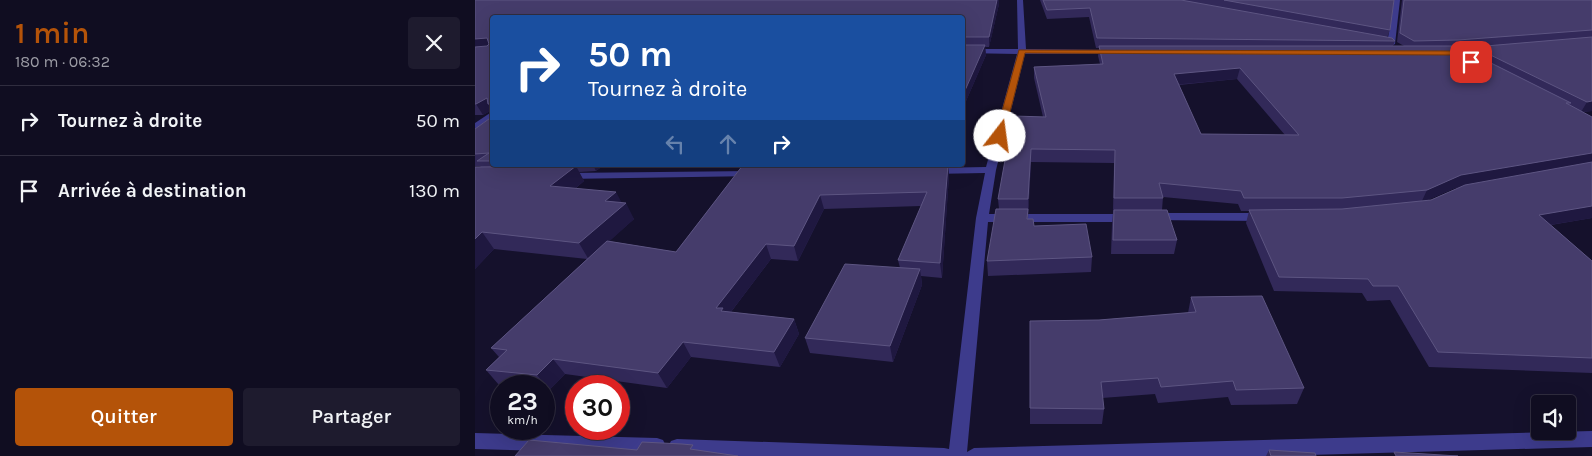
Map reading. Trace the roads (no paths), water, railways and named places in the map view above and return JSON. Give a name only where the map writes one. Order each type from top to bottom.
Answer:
[{"type":"street","points":[[957,456],[982,218],[991,170],[1022,51],[1020,0]]},
{"type":"street","points":[[1391,44],[1397,0]]},
{"type":"street","points":[[1382,42],[1400,49]]},
{"type":"street","points":[[965,51],[1121,52]]},
{"type":"street","points":[[475,128],[490,116]]},
{"type":"street","points":[[921,171],[991,170]]},
{"type":"street","points":[[554,176],[763,174]]},
{"type":"street","points":[[982,218],[1278,217]]},
{"type":"street","points":[[974,456],[1592,439]]},
{"type":"street","points":[[475,441],[944,456]]}]
